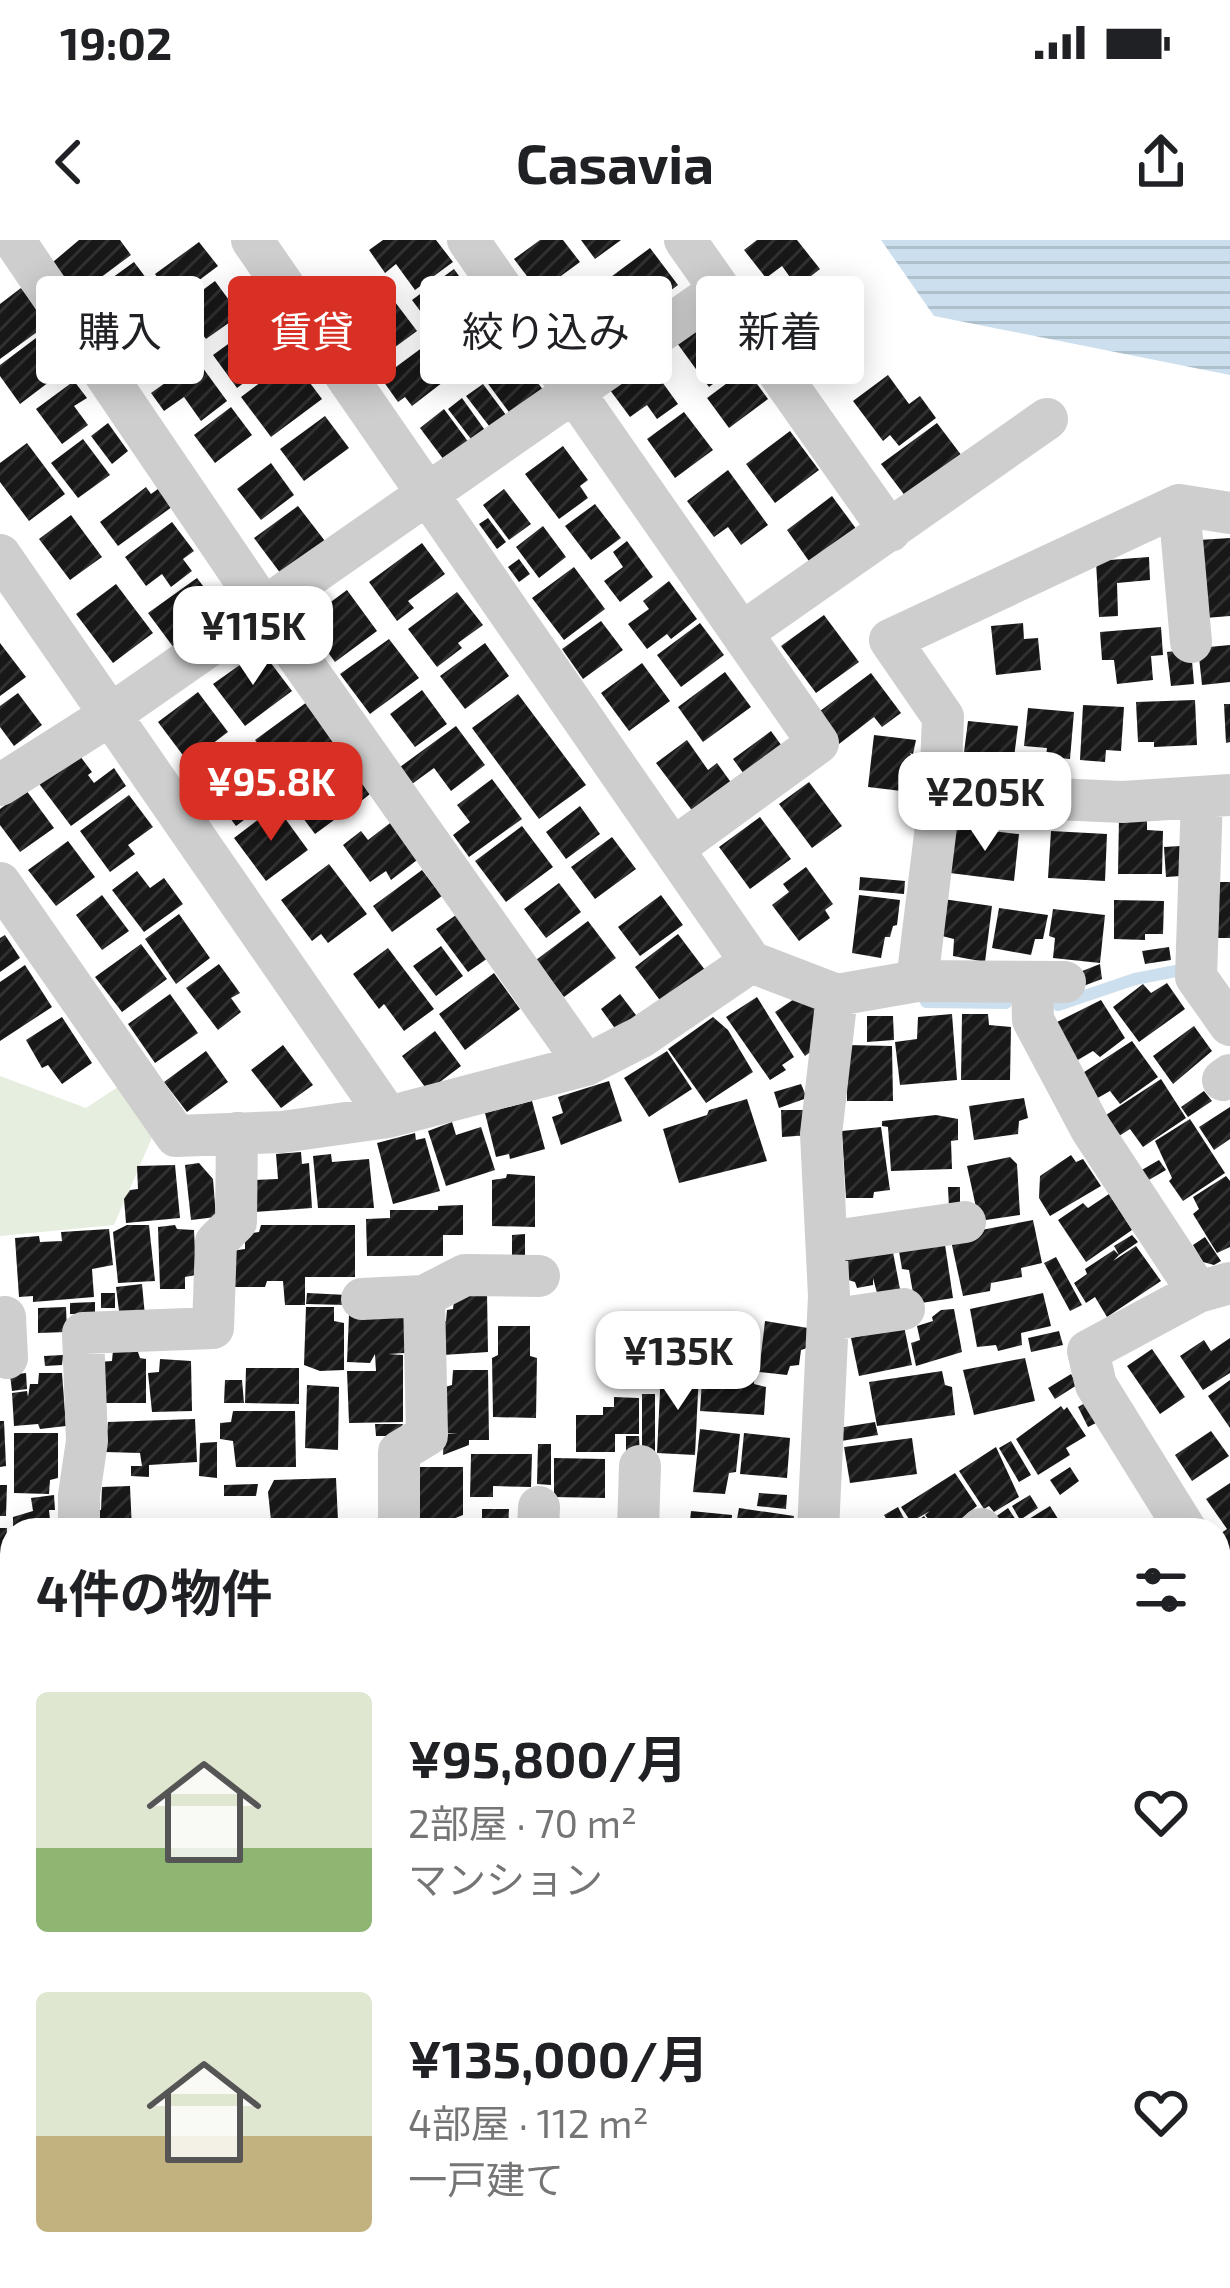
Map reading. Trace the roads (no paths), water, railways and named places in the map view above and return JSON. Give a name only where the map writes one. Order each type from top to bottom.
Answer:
[{"type":"street","points":[[14,240],[263,607],[586,1065]]},
{"type":"street","points":[[252,240],[751,962],[837,995],[917,981],[1048,983],[1033,1020],[1076,1140],[1214,1288],[1084,1337],[1116,1450],[1176,1518]]},
{"type":"street","points":[[468,240],[818,743],[674,848]]},
{"type":"street","points":[[685,240],[710,276]]},
{"type":"street","points":[[0,785],[110,715],[696,307]]},
{"type":"street","points":[[786,384],[890,531]]},
{"type":"street","points":[[743,632],[1047,419]]},
{"type":"street","points":[[1179,505],[1191,642]]},
{"type":"street","points":[[917,981],[940,794],[943,718],[890,640],[1179,505],[1230,513]]},
{"type":"street","points":[[0,555],[388,1117]]},
{"type":"street","points":[[940,794],[1123,802],[1216,796],[1196,977],[1230,1025]]},
{"type":"street","points":[[0,883],[176,1136],[282,1132],[388,1117],[586,1065],[641,1037],[751,962]]},
{"type":"street","points":[[819,1518],[828,1320],[821,1134],[837,995]]},
{"type":"street","points":[[84,1518],[102,1469],[86,1442],[83,1333],[214,1328],[216,1242],[236,1222],[237,1132]]},
{"type":"street","points":[[827,1243],[965,1222]]},
{"type":"street","points":[[362,1299],[424,1296],[465,1275],[539,1276]]},
{"type":"street","points":[[396,1518],[379,1452],[427,1435],[424,1296]]},
{"type":"street","points":[[828,1320],[904,1309]]},
{"type":"street","points":[[638,1518],[640,1466]]},
{"type":"water","points":[[881,240],[1230,240],[1230,375],[934,316]]},
{"type":"waterway","points":[[1058,1005],[1135,979],[1176,971]]},
{"type":"waterway","points":[[926,1002],[1006,1003]]}]
